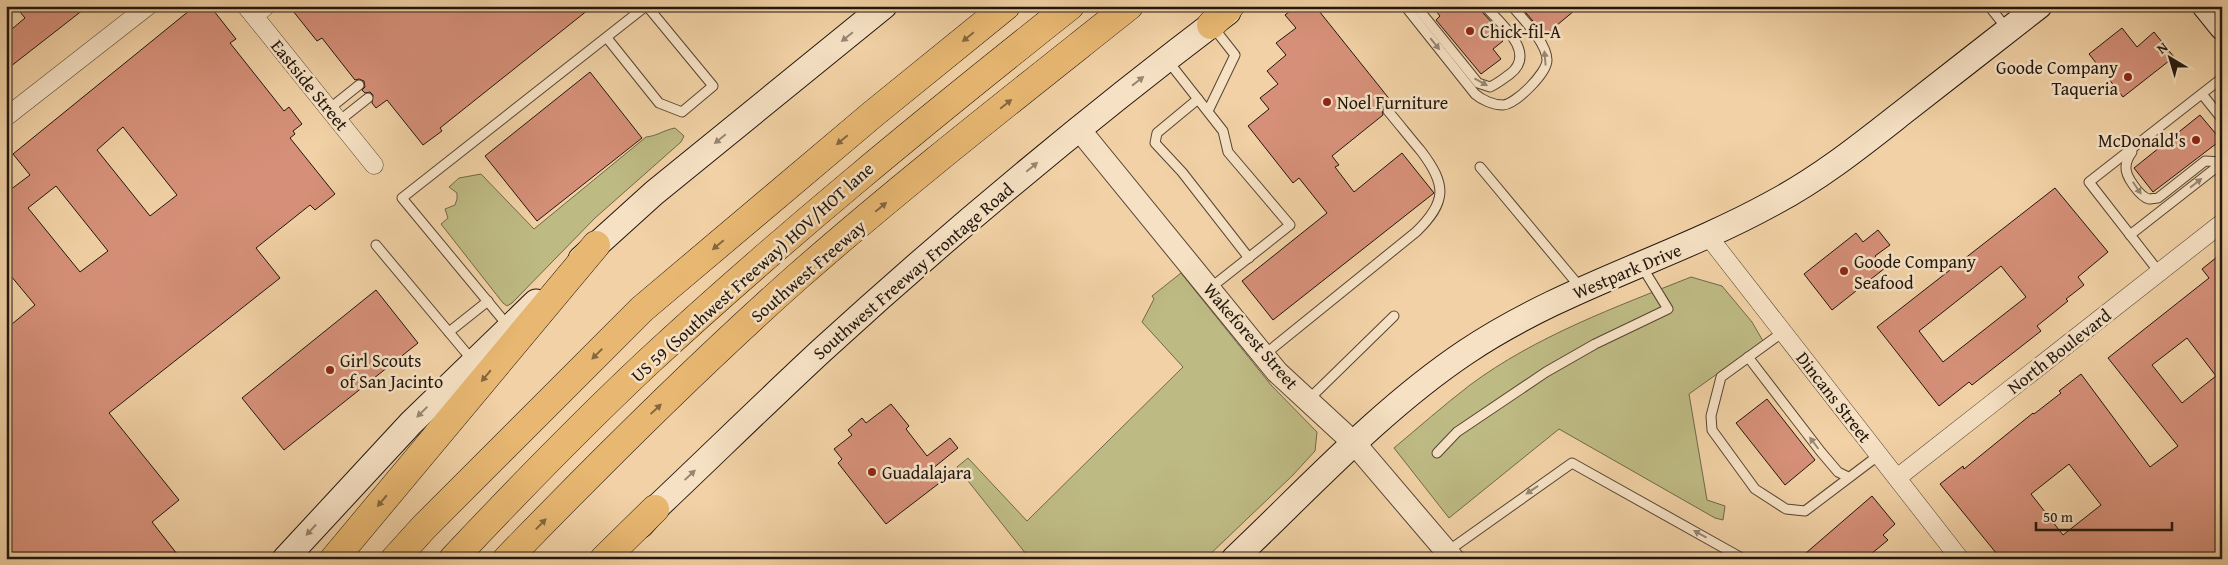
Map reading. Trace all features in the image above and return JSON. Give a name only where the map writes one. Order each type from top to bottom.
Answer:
[{"type":"highway","points":[[395,559],[424,527],[642,309],[873,114],[1006,6]]},
{"type":"highway","name":"US 59 (Southwest Freeway) HOV/HOT lane","points":[[453,559],[527,481],[646,364],[890,150],[1070,6]]},
{"type":"highway","name":"Southwest Freeway","points":[[507,559],[616,446],[795,280],[980,125],[1129,6]]},
{"type":"highway","points":[[334,559],[596,245]]},
{"type":"highway","points":[[604,559],[655,509]]},
{"type":"main road","name":"Southwest Freeway Frontage Road","points":[[611,559],[655,509],[820,352],[918,264],[1078,128],[1220,15],[1235,6]]},
{"type":"main road","name":"Westpark Drive","points":[[1234,559],[1405,398],[1468,350],[1519,320],[1582,290],[1708,236],[1773,204],[1820,176],[2038,6]]},
{"type":"main road","points":[[2205,6],[2222,27]]},
{"type":"main road","points":[[285,559],[411,423],[472,361],[596,245],[654,193],[875,9]]},
{"type":"street","points":[[6,116],[148,6]]},
{"type":"street","name":"Eastside Street","points":[[255,10],[374,165]]},
{"type":"street","name":"Wakeforest Street","points":[[1078,128],[1277,372],[1355,444],[1451,555]]},
{"type":"street","name":"North Boulevard","points":[[1897,478],[2222,223]]},
{"type":"street","name":"Dincans Street","points":[[1708,236],[1960,559]]},
{"type":"lane","points":[[509,327],[402,198],[646,6],[713,86],[682,112],[659,103],[607,38]]},
{"type":"lane","points":[[1405,6],[1475,94],[1488,102],[1503,105],[1517,97],[1541,76],[1547,62],[1544,47],[1512,6]]},
{"type":"lane","points":[[1416,6],[1478,83],[1490,87],[1513,72],[1518,65],[1521,52],[1514,40],[1487,8]]},
{"type":"lane","points":[[1989,6],[2008,30]]},
{"type":"lane","points":[[1208,111],[1235,55],[1220,15]]},
{"type":"lane","points":[[1166,59],[1223,131],[1228,152],[1290,225],[1209,288]]},
{"type":"lane","points":[[2159,272],[2089,182],[2222,78]]},
{"type":"lane","points":[[334,115],[359,85]]},
{"type":"lane","points":[[2202,94],[2222,119]]},
{"type":"lane","points":[[334,115],[368,98]]},
{"type":"lane","points":[[1198,99],[1157,133],[1155,142],[1182,172],[1249,258]]},
{"type":"lane","points":[[1264,355],[1416,232],[1434,211],[1440,194],[1436,173],[1388,111]]},
{"type":"lane","points":[[2136,145],[2127,159],[2126,168],[2142,195],[2150,199],[2158,198],[2205,161],[2222,163]]},
{"type":"lane","points":[[2130,235],[2222,163]]},
{"type":"lane","points":[[1480,168],[1582,290]]},
{"type":"lane","points":[[376,245],[472,361]]},
{"type":"lane","points":[[1437,453],[1457,432],[1546,372],[1595,344],[1668,309],[1641,265]]},
{"type":"lane","points":[[449,332],[488,301]]},
{"type":"lane","points":[[1308,400],[1394,316]]},
{"type":"lane","points":[[1783,332],[1721,377],[1711,416],[1712,430],[1755,488],[1786,509],[1805,511],[1879,455]]},
{"type":"lane","points":[[1748,357],[1821,452],[1838,472],[1848,477]]},
{"type":"lane","points":[[1451,555],[1572,463],[1740,557],[1739,559]]},
{"type":"shaded area","points":[[675,128],[684,136],[681,142],[595,218],[507,306],[441,224],[448,218],[445,209],[455,205],[457,199],[457,193],[449,187],[459,178],[481,174],[534,229],[646,137]]},
{"type":"shaded area","points":[[1181,273],[1271,385],[1317,432],[1315,451],[1292,476],[1205,559],[1030,559],[957,467],[968,458],[1027,521],[1183,367],[1142,322],[1154,299],[1152,296]]},
{"type":"shaded area","points":[[1691,277],[1722,286],[1752,322],[1763,341],[1689,394],[1707,500],[1725,506],[1723,520],[1715,518],[1559,429],[1449,518],[1394,448],[1470,385],[1522,352],[1577,324]]},
{"type":"building","points":[[15,6],[88,6],[6,70],[6,34],[25,18]]},
{"type":"building","points":[[195,6],[210,6],[236,39],[230,43],[284,111],[289,107],[302,124],[293,131],[295,134],[290,138],[335,194],[315,210],[310,205],[256,248],[280,278],[109,413],[179,500],[152,522],[181,559],[6,559],[6,329],[35,305],[6,270],[6,193],[30,175],[13,154]],"holes":[[[123,127],[177,195],[150,216],[97,150]],[[56,186],[108,251],[80,272],[28,208]]]},
{"type":"building","points":[[289,6],[593,6],[440,128],[442,131],[423,145],[387,100],[376,108],[372,103],[373,95],[362,90],[365,87],[364,81],[355,80],[322,38],[317,41]]},
{"type":"building","points":[[1296,6],[1315,6],[1395,106],[1384,106],[1382,109],[1383,115],[1332,156],[1339,165],[1335,167],[1354,192],[1402,153],[1434,193],[1273,320],[1242,281],[1327,213],[1299,178],[1293,183],[1248,126],[1269,109],[1260,98],[1278,84],[1267,71],[1286,55],[1276,43],[1296,28],[1285,15]]},
{"type":"building","name":"Chick-fil-A","points":[[1432,6],[1481,6],[1482,12],[1497,28],[1494,30],[1503,41],[1493,49],[1501,59],[1481,74],[1436,20],[1440,16]]},
{"type":"building","points":[[1520,6],[1580,6],[1545,35]]},
{"type":"building","name":"Goode Company Taqueria","points":[[2122,28],[2137,47],[2154,32],[2174,57],[2123,97],[2089,54]]},
{"type":"building","points":[[590,72],[642,138],[537,221],[485,156]]},
{"type":"building","points":[[2200,115],[2221,140],[2153,192],[2134,168]]},
{"type":"building","points":[[2055,188],[2108,252],[2078,277],[2084,285],[2066,299],[2068,301],[2037,326],[2041,331],[1972,385],[1969,382],[1939,406],[1877,327]],"holes":[[[2001,266],[2026,297],[1943,362],[1919,331]]]},
{"type":"building","name":"Goode Company Seafood","points":[[1878,230],[1890,245],[1875,256],[1885,268],[1832,310],[1804,274],[1856,233],[1863,242]]},
{"type":"building","points":[[2222,253],[2222,559],[2001,559],[1940,484],[1963,466],[1964,469],[2033,413],[2061,393],[2059,391],[2081,374],[2150,467],[2178,446],[2108,358],[2209,278],[2202,269]],"holes":[[[2187,338],[2216,376],[2182,403],[2152,365]],[[2069,464],[2101,505],[2063,535],[2031,494]]]},
{"type":"building","name":"Girl Scouts of San Jacinto","points":[[376,290],[418,343],[284,450],[242,398]]},
{"type":"building","points":[[1767,399],[1815,460],[1785,485],[1736,423]]},
{"type":"building","points":[[891,404],[909,426],[906,429],[927,456],[950,438],[958,448],[932,469],[942,481],[886,524],[838,463],[842,459],[834,449],[852,435],[848,430],[862,418],[866,423]]},
{"type":"building","points":[[1872,496],[1895,524],[1883,535],[1888,540],[1865,559],[1799,559]]},
{"type":"place","name":"Chick-fil-A","points":[[1470,31]]},
{"type":"place","name":"Goode Company Taqueria","points":[[2128,77]]},
{"type":"place","name":"Noel Furniture","points":[[1327,102]]},
{"type":"place","name":"McDonald's","points":[[2196,140]]},
{"type":"place","name":"Goode Company Seafood","points":[[1844,271]]},
{"type":"place","name":"Girl Scouts of San Jacinto","points":[[330,370]]},
{"type":"place","name":"Guadalajara","points":[[872,472]]}]
